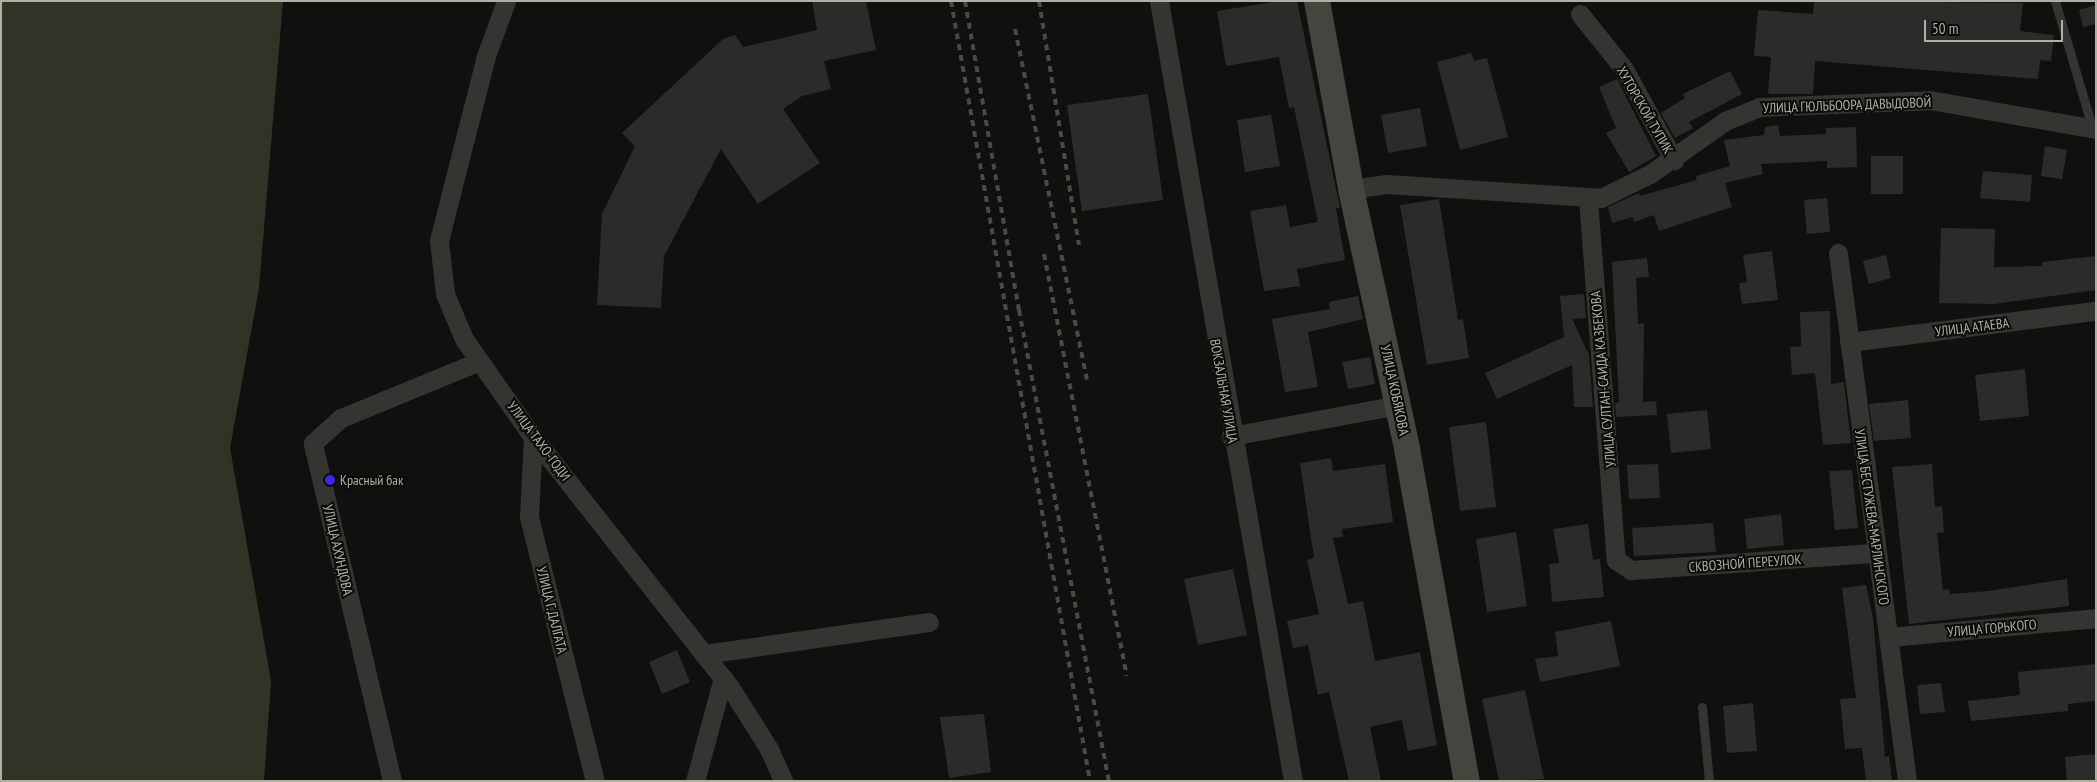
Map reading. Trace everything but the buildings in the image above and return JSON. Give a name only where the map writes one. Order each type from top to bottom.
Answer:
[{"type":"street","name":"УЛИЦА ТАХО-ГОДИ","points":[[506,1],[486,56],[439,241],[445,294],[464,339],[533,437],[723,678],[768,749],[783,781]]},
{"type":"street","name":"ВОКЗАЛЬНАЯ УЛИЦА","points":[[1159,1],[1231,436],[1293,781]]},
{"type":"street","name":"УЛИЦА КОБЯКОВА","points":[[1317,1],[1351,189],[1398,405],[1467,781]]},
{"type":"street","name":"ХУТОРСКОЙ ТУПИК","points":[[1580,14],[1624,69],[1674,160]]},
{"type":"street","name":"УЛИЦА ГЮЛЬБООРА ДАВЫДОВОЙ","points":[[1351,189],[1388,184],[1588,199],[1618,192],[1674,160],[1725,121],[1759,108],[1930,100],[2094,128]]},
{"type":"street","name":"УЛИЦА СУЛТАН-САИДА КАЗБЕКОВА","points":[[1588,199],[1616,560]]},
{"type":"street","name":"УЛИЦА БЕСТУЖЕВА-МАРЛИНСКОГО","points":[[1838,253],[1907,781]]},
{"type":"street","name":"УЛИЦА АТАЕВА","points":[[1849,342],[2096,311]]},
{"type":"street","name":"УЛИЦА АХУНДОВА","points":[[392,781],[313,443],[340,418],[480,361]]},
{"type":"street","points":[[1231,436],[1398,405]]},
{"type":"street","name":"УЛИЦА Г. ДАЛГАТА","points":[[533,437],[528,517],[595,781]]},
{"type":"street","name":"СКВОЗНОЙ ПЕРЕУЛОК","points":[[1616,560],[1632,570],[1876,552]]},
{"type":"street","name":"УЛИЦА ГОРЬКОГО","points":[[1889,638],[2096,618]]},
{"type":"street","points":[[704,654],[929,622]]},
{"type":"street","points":[[695,781],[723,678]]},
{"type":"lane","points":[[2055,1],[2094,128]]},
{"type":"lane","points":[[1702,707],[1709,781]]},
{"type":"shaded area","points":[[1,1],[283,1],[259,288],[230,448],[271,681],[264,781],[1,781]]},
{"type":"railway","points":[[951,1],[1090,781]]},
{"type":"railway","points":[[965,1],[1019,310],[1109,781]]},
{"type":"railway","points":[[1039,1],[1079,245]]},
{"type":"railway","points":[[1015,29],[1087,380]]},
{"type":"railway","points":[[1044,254],[1127,676]]},
{"type":"place","name":"Красный бак","points":[[330,480]]}]
